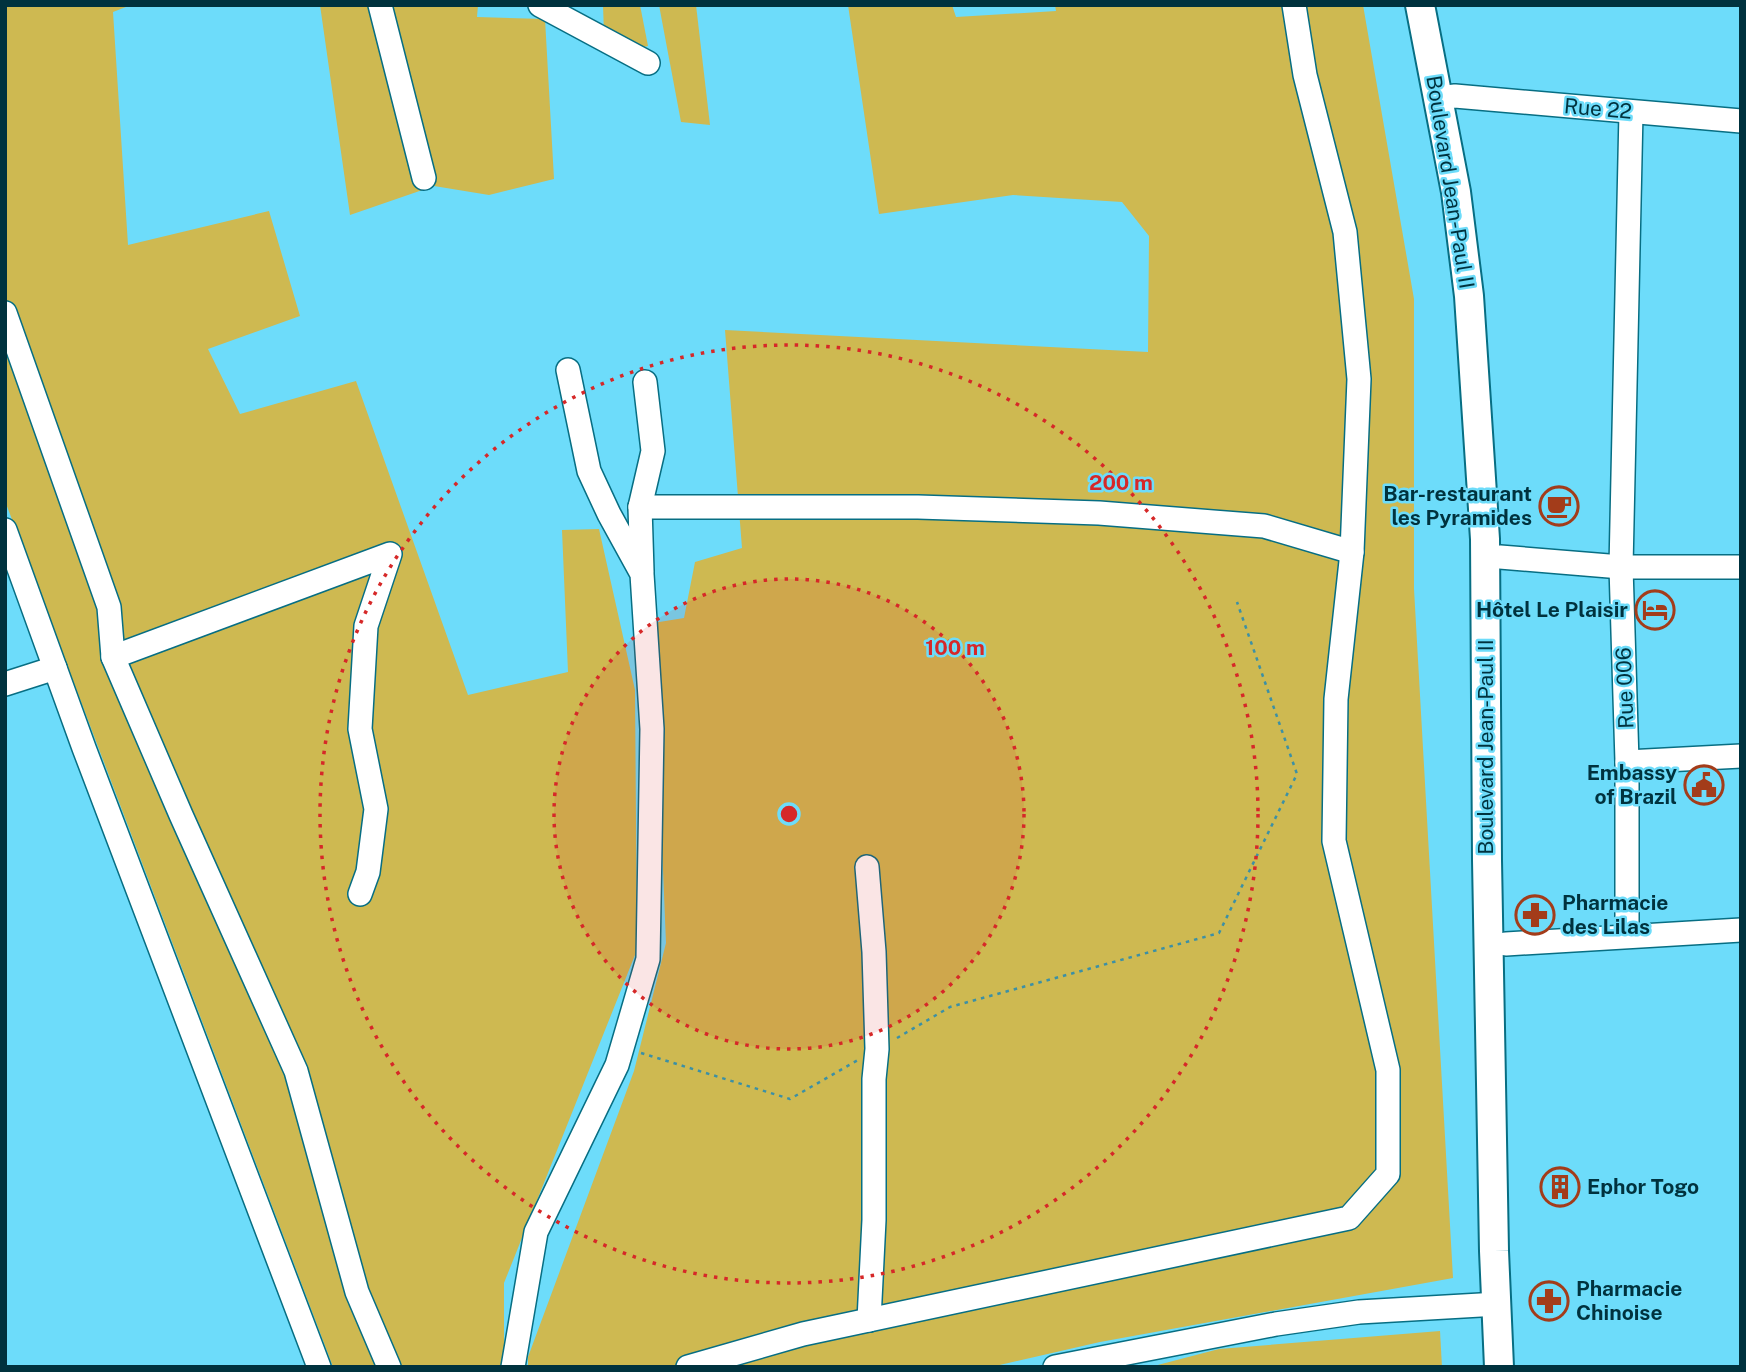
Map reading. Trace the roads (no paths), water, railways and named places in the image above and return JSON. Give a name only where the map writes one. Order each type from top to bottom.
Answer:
[{"type":"main road","name":"Boulevard Jean-Paul II","points":[[1420,5],[1447,97],[1483,283],[1495,419],[1500,557],[1512,1367]]},
{"type":"main road","name":"Boulevard Jean-Paul II","points":[[1436,5],[1469,296],[1485,539],[1487,873],[1499,1367]]},
{"type":"street","points":[[380,5],[424,178]]},
{"type":"street","points":[[540,5],[648,63]]},
{"type":"street","points":[[688,1367],[803,1334],[1349,1218],[1388,1174],[1388,1070],[1334,841],[1336,699],[1352,552],[1359,379],[1345,232],[1305,75],[1294,5]]},
{"type":"street","name":"Rue 22","points":[[1447,97],[1741,121]]},
{"type":"street","name":"Rue 006","points":[[1627,936],[1627,762],[1621,567],[1631,112]]},
{"type":"street","points":[[5,313],[109,607],[113,657],[296,1071],[357,1292],[389,1367]]},
{"type":"street","points":[[568,370],[589,471],[642,574]]},
{"type":"street","points":[[513,1367],[536,1232],[617,1065],[648,959],[652,729],[640,507],[653,451],[645,382]]},
{"type":"street","points":[[640,507],[918,507],[1099,513],[1264,526],[1352,552]]},
{"type":"street","points":[[5,530],[319,1367]]},
{"type":"street","points":[[113,657],[390,554],[366,626],[360,729],[376,809],[368,872],[360,894]]},
{"type":"street","points":[[1500,557],[1621,567],[1741,567]]},
{"type":"street","points":[[5,684],[55,668]]},
{"type":"street","points":[[1627,762],[1741,756]]},
{"type":"street","points":[[867,867],[874,952],[877,1049],[874,1079],[874,1220],[869,1320]]},
{"type":"street","points":[[1506,944],[1741,930]]},
{"type":"street","points":[[1055,1367],[1276,1324],[1359,1312],[1498,1304]]},
{"type":"place","name":"Bar-restaurant les Pyramides","points":[[1559,506]]},
{"type":"place","name":"Hôtel Le Plaisir","points":[[1655,610]]},
{"type":"place","name":"Embassy of Brazil","points":[[1704,785]]},
{"type":"place","name":"Pharmacie des Lilas","points":[[1535,915]]},
{"type":"place","name":"Ephor Togo","points":[[1560,1187]]},
{"type":"place","name":"Pharmacie Chinoise","points":[[1549,1301]]}]
